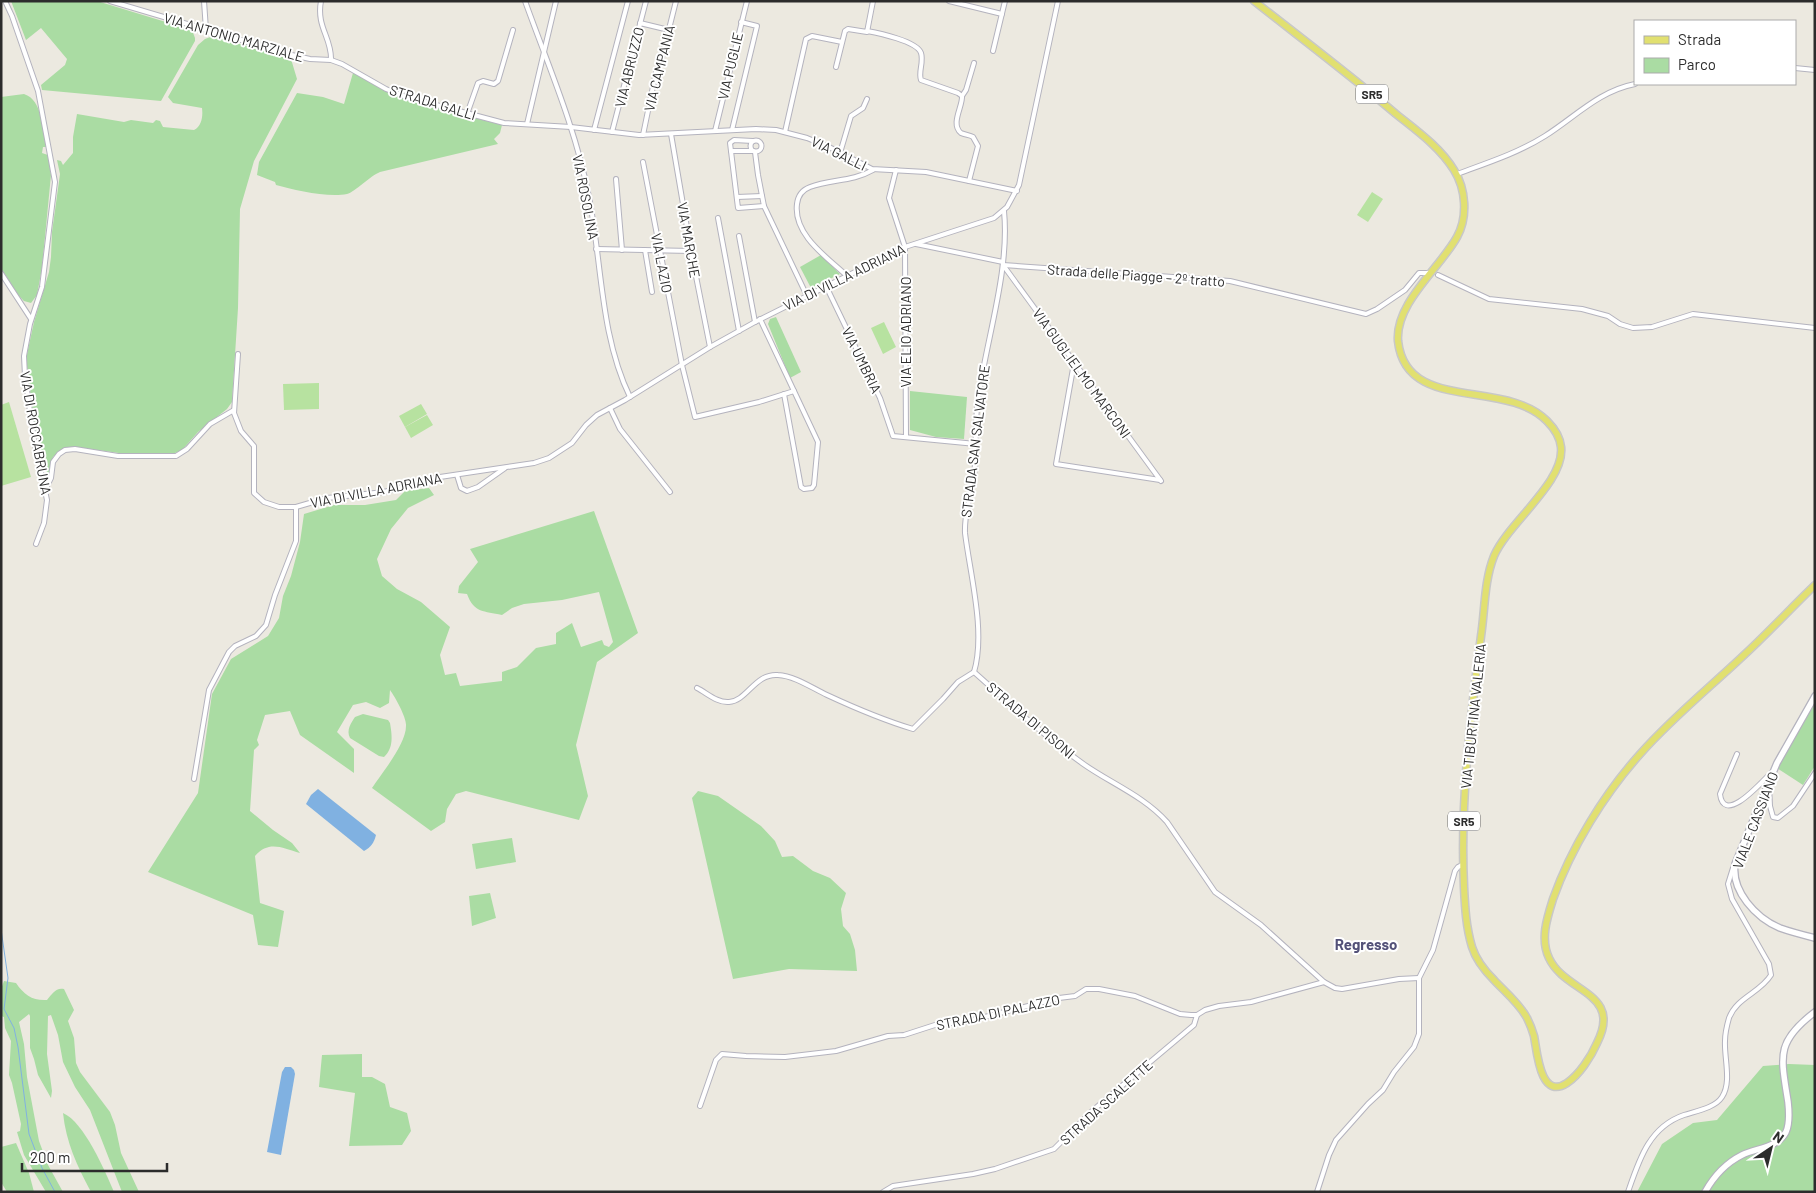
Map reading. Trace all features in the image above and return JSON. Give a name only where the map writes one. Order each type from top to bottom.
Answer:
[{"type":"main road","name":"VIA TIBURTINA VALERIA","points":[[1254,1],[1412,126],[1442,154],[1457,174],[1464,202],[1461,226],[1455,241],[1407,306],[1399,330],[1400,347],[1409,369],[1421,380],[1436,388],[1507,400],[1536,412],[1548,422],[1556,432],[1560,442],[1559,465],[1550,481],[1511,528],[1497,549],[1487,577],[1468,738],[1462,865],[1466,917],[1470,940],[1476,956],[1486,972],[1512,997],[1528,1020],[1533,1033],[1539,1065],[1545,1080],[1555,1087],[1562,1086],[1576,1074],[1594,1050],[1602,1034],[1604,1019],[1597,1001],[1563,976],[1552,964],[1546,950],[1544,935],[1546,924],[1572,853],[1594,817],[1641,753],[1685,708],[1746,653],[1815,585]]},
{"type":"street","name":"VIA DI ROCCABRUNA","points":[[5,1],[36,86],[55,178],[41,291],[31,320],[25,349],[24,376],[34,440],[46,488],[47,504],[46,515],[36,544]]},
{"type":"street","name":"VIA ANTONIO MARZIALE","points":[[110,1],[301,57],[331,60]]},
{"type":"street","points":[[204,1],[206,30]]},
{"type":"street","points":[[321,1],[321,23],[332,50],[331,60]]},
{"type":"street","name":"VIA ROSOLINA","points":[[525,1],[571,127],[589,197],[604,304],[614,354],[630,397]]},
{"type":"street","points":[[527,124],[556,1]]},
{"type":"street","points":[[594,130],[628,1]]},
{"type":"street","name":"VIA ABRUZZO","points":[[612,132],[646,1]]},
{"type":"street","name":"VIA CAMPANIA","points":[[643,135],[656,72],[676,1]]},
{"type":"street","name":"VIA PUGLIE","points":[[715,131],[747,1]]},
{"type":"street","points":[[867,32],[873,1]]},
{"type":"street","points":[[948,1],[1002,14]]},
{"type":"street","points":[[993,51],[1005,1]]},
{"type":"street","name":"VIA DI VILLA ADRIANA","points":[[296,507],[327,498],[384,492],[440,477],[508,467],[540,461],[553,456],[574,442],[590,420],[760,319],[905,247],[989,220],[1004,211],[1017,191],[1027,156],[1058,1]]},
{"type":"street","points":[[732,130],[757,26],[741,22]]},
{"type":"street","points":[[640,23],[669,30]]},
{"type":"street","points":[[836,68],[847,29],[891,36],[918,48],[922,56],[921,80],[958,92],[962,96]]},
{"type":"street","points":[[467,114],[478,83],[483,81],[494,84],[499,80],[513,30]]},
{"type":"street","points":[[785,132],[806,38],[814,36],[842,42]]},
{"type":"street","name":"STRADA GALLI","points":[[331,60],[390,90],[421,102],[504,123],[571,127]]},
{"type":"street","points":[[970,181],[978,148],[973,137],[963,134],[958,129],[957,118],[962,96],[966,90],[974,63]]},
{"type":"street","points":[[1796,68],[1815,70]]},
{"type":"street","points":[[1457,174],[1505,156],[1542,138],[1599,97],[1613,90],[1634,84]]},
{"type":"street","points":[[840,153],[851,116],[863,108],[868,99]]},
{"type":"street","name":"VIA GALLI","points":[[571,127],[643,135],[758,128],[785,132],[816,141],[873,170],[926,172],[1017,191]]},
{"type":"street","points":[[758,128],[755,140],[750,146],[754,151],[764,206],[807,296]]},
{"type":"street","name":"VIA MARCHE","points":[[671,134],[691,252],[710,347]]},
{"type":"street","points":[[731,151],[754,151],[761,149],[760,142],[755,140],[732,140],[730,143],[738,208],[764,206]]},
{"type":"street","name":"VIA LAZIO","points":[[643,162],[682,365],[695,417],[784,394]]},
{"type":"street","points":[[847,276],[807,237],[799,221],[796,209],[797,201],[802,192],[810,187],[846,180],[873,170]]},
{"type":"street","name":"VIA ELIO ADRIANO","points":[[896,170],[889,198],[905,247],[906,437]]},
{"type":"street","points":[[616,179],[622,250]]},
{"type":"street","points":[[737,197],[762,196]]},
{"type":"street","name":"STRADA SAN SALVATORE","points":[[974,672],[977,657],[978,631],[965,524],[973,480],[978,398],[1003,264],[1006,230],[1004,211]]},
{"type":"street","points":[[718,218],[739,331]]},
{"type":"street","points":[[739,236],[755,322]]},
{"type":"street","points":[[914,244],[1003,264]]},
{"type":"street","points":[[596,249],[691,252]]},
{"type":"street","points":[[645,250],[652,292]]},
{"type":"street","name":"Strada delle Piagge – 2º tratto","points":[[1003,264],[1221,280],[1366,314],[1377,309],[1405,290],[1419,273],[1430,273]]},
{"type":"street","name":"VIA GUGLIELMO MARCONI","points":[[1003,264],[1161,481],[1056,464],[1074,363]]},
{"type":"street","points":[[1,273],[31,320]]},
{"type":"street","points":[[1438,275],[1489,298],[1582,309],[1608,316],[1620,324],[1633,328],[1652,327],[1693,314],[1815,328]]},
{"type":"street","name":"VIA UMBRIA","points":[[826,286],[880,398],[893,436],[906,437]]},
{"type":"street","points":[[760,319],[794,390],[818,441],[814,485],[812,488],[804,489],[801,486],[784,394],[794,390]]},
{"type":"street","points":[[194,780],[210,687],[230,650],[256,636],[266,625],[275,594],[296,541],[296,507],[272,505],[262,501],[255,495],[253,488],[255,471],[254,446],[239,428],[234,410],[238,354]]},
{"type":"street","points":[[610,408],[620,429],[670,492]]},
{"type":"street","points":[[46,488],[51,478],[53,462],[65,450],[75,449],[118,456],[176,456],[187,449],[209,425],[234,410]]},
{"type":"street","points":[[906,437],[976,444]]},
{"type":"street","name":"VIA DI VILLA ADRIANA","points":[[457,476],[460,487],[466,491],[476,488],[508,467]]},
{"type":"street","points":[[482,470],[488,480]]},
{"type":"street","name":"STRADA DI PISONI","points":[[697,688],[719,700],[730,702],[764,678],[780,675],[791,678],[874,716],[913,729],[956,684],[974,672],[1079,760],[1137,797],[1158,813],[1172,829],[1214,890],[1261,925],[1324,982]]},
{"type":"street","name":"VIALE CASSIANO","points":[[1815,696],[1774,770],[1735,864],[1734,875],[1742,895],[1753,908],[1768,920],[1779,928],[1815,938]]},
{"type":"street","points":[[1737,754],[1720,794],[1720,799],[1726,804],[1735,804],[1742,800],[1774,770]]},
{"type":"street","points":[[1770,781],[1771,811],[1773,817],[1778,818],[1793,806],[1815,774]]},
{"type":"street","points":[[1628,1192],[1641,1156],[1658,1130],[1672,1120],[1713,1104],[1722,1097],[1726,1082],[1725,1039],[1730,1015],[1737,1004],[1771,975],[1768,962],[1731,897],[1728,882],[1735,864]]},
{"type":"street","points":[[1317,1192],[1336,1140],[1383,1090],[1417,1042],[1419,1034],[1419,978],[1433,950],[1455,871],[1462,865]]},
{"type":"street","points":[[1324,982],[1342,990],[1399,979],[1419,978]]},
{"type":"street","name":"STRADA DI PALAZZO","points":[[700,1106],[716,1060],[722,1054],[785,1057],[840,1050],[938,1024],[962,1023],[1059,998],[1075,996],[1091,988],[1147,1000],[1183,1015],[1197,1015],[1210,1008],[1248,1003],[1324,982]]},
{"type":"street","points":[[1705,1192],[1715,1177],[1731,1162],[1745,1153],[1775,1143],[1786,1133],[1789,1112],[1783,1069],[1783,1050],[1787,1039],[1793,1031],[1815,1012]]},
{"type":"street","name":"STRADA SCALETTE","points":[[883,1192],[893,1186],[995,1169],[1054,1148],[1092,1111],[1194,1025],[1197,1015]]},
{"type":"green space","points":[[11,1],[97,1],[192,30],[195,41],[161,101],[42,90],[41,85],[65,65],[67,59],[41,28],[26,40]]},
{"type":"green space","points":[[213,36],[291,59],[297,79],[254,161],[240,209],[238,308],[232,402],[227,409],[198,432],[182,450],[175,453],[119,453],[75,447],[65,448],[53,457],[48,477],[34,423],[27,354],[34,322],[49,272],[60,174],[57,160],[61,161],[63,165],[73,153],[73,137],[77,114],[124,122],[131,120],[153,123],[156,120],[160,121],[163,127],[194,130],[197,128],[201,120],[202,108],[173,103],[168,97],[198,45],[205,39]]},
{"type":"green space","points":[[353,73],[404,99],[502,125],[500,133],[494,139],[498,144],[380,172],[347,194],[330,195],[301,191],[276,185],[275,182],[257,175],[259,162],[297,93],[323,97],[344,104]]},
{"type":"green space","points":[[24,94],[30,97],[39,109],[46,147],[43,147],[42,153],[48,155],[51,175],[42,268],[37,295],[31,303],[24,301],[18,295],[1,268],[1,97]]},
{"type":"green space","points":[[1372,192],[1383,199],[1368,222],[1357,215]]},
{"type":"green space","points":[[821,255],[840,274],[811,288],[800,267]]},
{"type":"green space","points":[[776,317],[801,372],[790,378],[768,324],[770,319]]},
{"type":"green space","points":[[884,322],[896,347],[883,354],[871,328]]},
{"type":"green space","points":[[319,383],[319,409],[284,410],[283,384]]},
{"type":"green space","points":[[910,391],[967,397],[964,439],[936,437],[910,430]]},
{"type":"green space","points":[[9,402],[31,477],[1,486],[1,405]]},
{"type":"green space","points":[[421,404],[427,414],[405,427],[399,416]]},
{"type":"green space","points":[[427,415],[433,425],[411,438],[405,427]]},
{"type":"green space","points":[[429,488],[434,495],[408,508],[391,529],[377,559],[382,576],[397,589],[421,602],[450,627],[440,655],[445,675],[456,673],[460,686],[502,681],[502,672],[517,667],[536,648],[556,644],[556,633],[572,623],[581,647],[602,640],[604,645],[609,647],[613,642],[599,592],[562,600],[524,604],[512,608],[502,615],[485,612],[476,608],[467,594],[458,593],[459,586],[478,562],[470,549],[594,511],[638,633],[597,662],[576,745],[588,796],[579,820],[466,791],[456,794],[447,809],[445,822],[431,831],[372,788],[393,758],[405,733],[405,718],[390,690],[389,703],[380,708],[366,702],[353,705],[337,732],[354,749],[354,773],[300,735],[290,711],[265,715],[257,740],[259,745],[254,750],[250,811],[292,843],[300,853],[271,847],[265,848],[255,856],[260,903],[284,911],[278,947],[258,945],[253,915],[148,872],[198,793],[212,694],[231,659],[268,636],[279,618],[283,596],[291,576],[300,542],[304,514],[334,505],[365,505],[396,500],[405,491]]},
{"type":"green space","points":[[1815,702],[1815,766],[1803,785],[1777,768]]},
{"type":"green space","points":[[363,714],[388,720],[390,723],[391,745],[384,757],[379,756],[350,738],[349,729],[351,724],[355,717]]},
{"type":"green space","points":[[698,791],[718,796],[761,826],[775,841],[782,857],[793,856],[813,871],[830,878],[846,893],[841,909],[843,926],[850,934],[855,950],[857,971],[789,969],[733,979],[692,798]]},
{"type":"green space","points":[[512,838],[516,862],[476,869],[472,844]]},
{"type":"green space","points":[[490,893],[496,918],[472,926],[469,896]]},
{"type":"green space","points":[[4,981],[16,983],[22,991],[37,999],[47,1000],[56,990],[64,989],[74,1010],[68,1021],[74,1038],[76,1063],[80,1072],[110,1112],[121,1153],[139,1192],[122,1192],[90,1110],[75,1087],[63,1062],[58,1035],[51,1015],[48,1016],[47,1054],[52,1091],[51,1098],[38,1075],[30,1048],[29,1014],[19,1022],[39,1141],[48,1165],[63,1192],[46,1192],[24,1155],[17,1132],[20,1131],[21,1124],[9,1075],[11,1041],[5,1028],[4,1017],[1,1016],[1,989]]},
{"type":"green space","points":[[362,1054],[362,1077],[372,1077],[385,1084],[390,1107],[407,1113],[411,1131],[402,1145],[349,1146],[355,1093],[319,1087],[322,1055]]},
{"type":"green space","points":[[1815,1065],[1815,1192],[1637,1192],[1662,1144],[1693,1123],[1717,1120],[1763,1066]]},
{"type":"green space","points":[[63,1113],[79,1126],[86,1136],[114,1192],[91,1192],[73,1154]]},
{"type":"green space","points":[[16,1143],[29,1173],[34,1192],[7,1192],[1,1182],[1,1147]]},
{"type":"water","points":[[318,789],[376,835],[369,848],[364,851],[306,804],[311,795]]},
{"type":"water","points":[[285,1067],[291,1067],[295,1074],[281,1155],[267,1152],[282,1072]]},
{"type":"waterway","points":[[1,929],[8,978],[4,1009],[14,1028],[18,1047],[29,1134],[42,1168],[55,1192]]},
{"type":"district","name":"Regresso","points":[[1366,944]]}]
